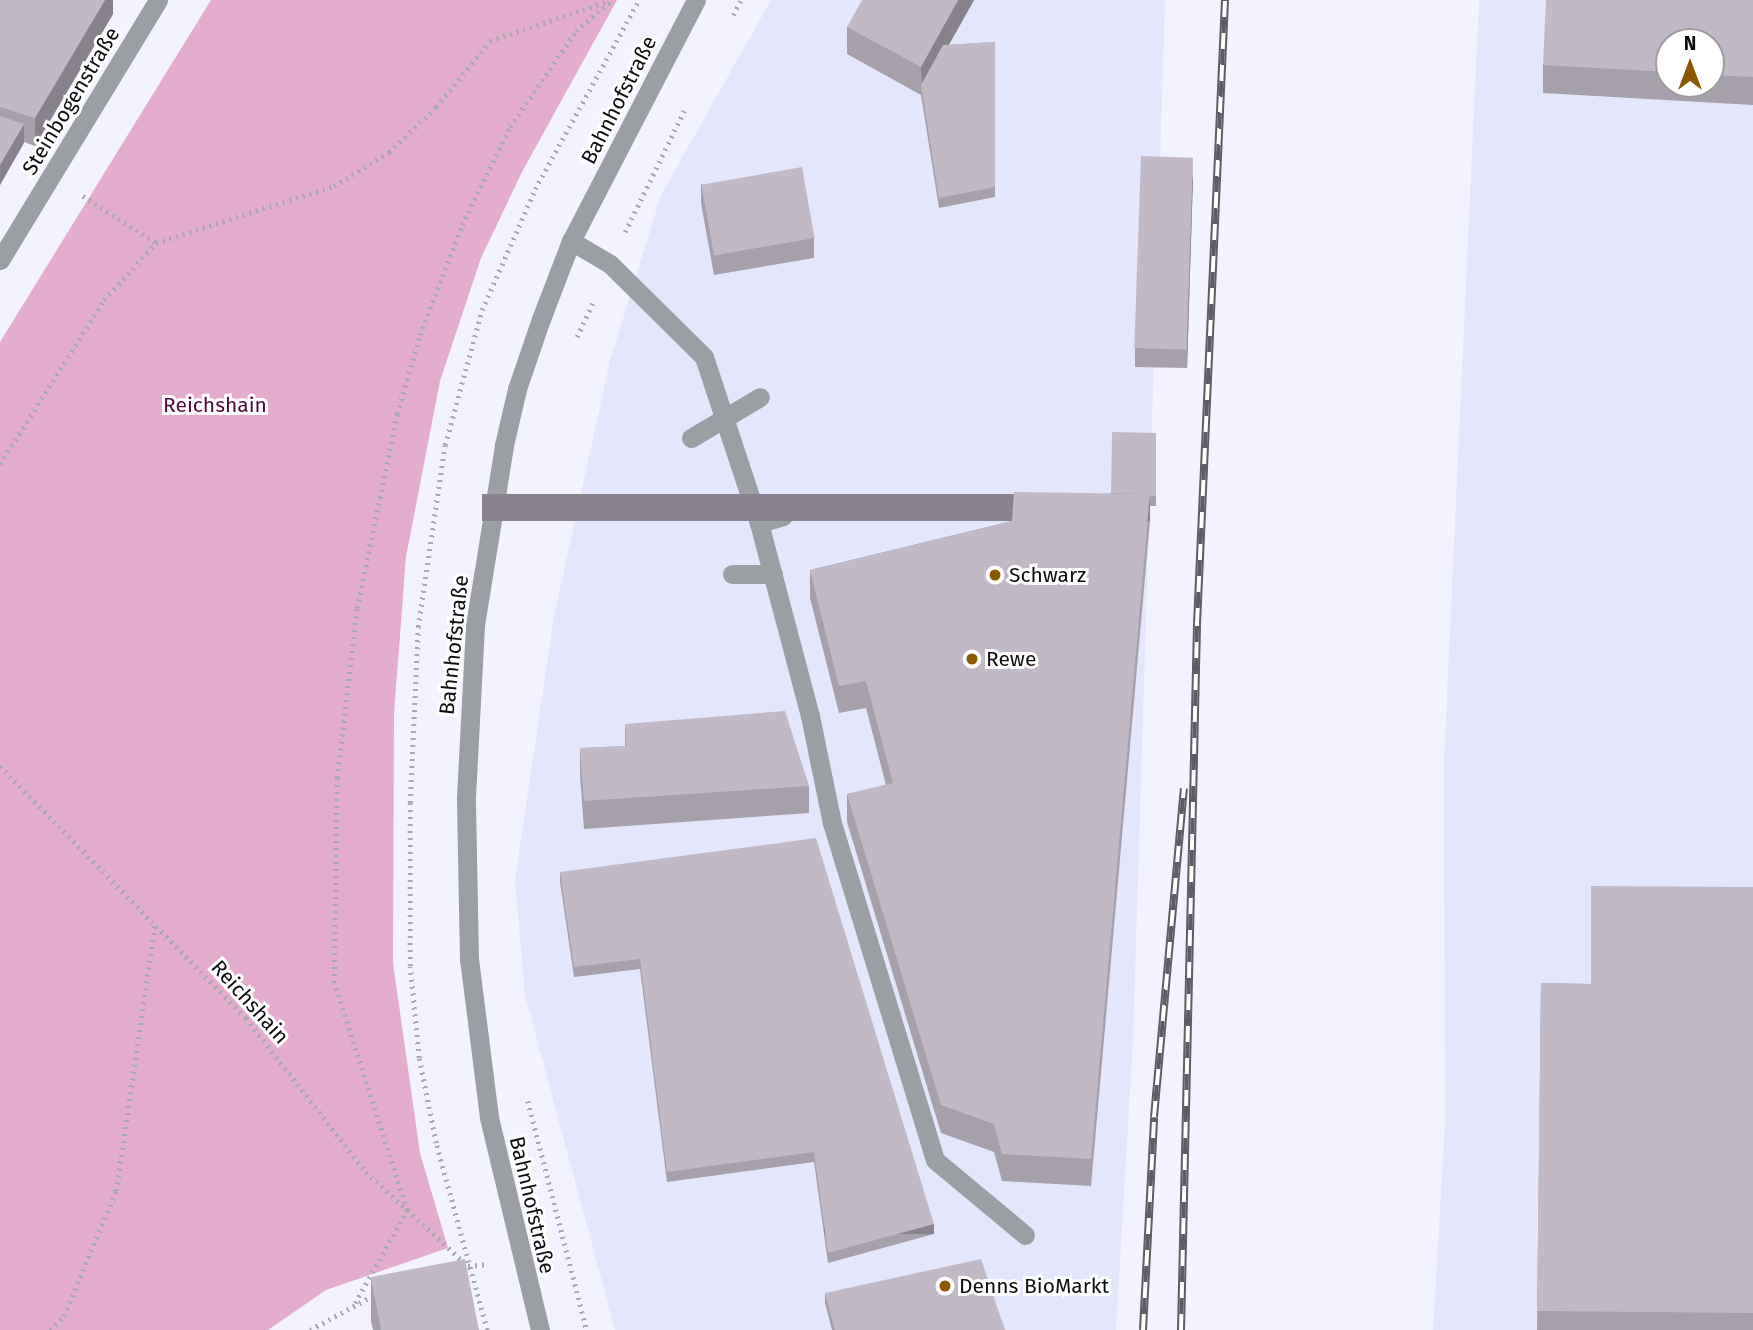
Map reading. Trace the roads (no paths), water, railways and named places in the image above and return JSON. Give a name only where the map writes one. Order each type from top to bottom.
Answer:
[{"type":"street","name":"Steinbogenstraße","points":[[0,260],[158,0]]},
{"type":"street","name":"Bahnhofstraße","points":[[540,1330],[489,1117],[468,959],[469,698],[494,496],[516,389],[571,241],[696,0]]},
{"type":"street","points":[[571,241],[610,264],[704,357],[726,414],[760,523],[810,716],[832,823],[935,1160],[1025,1235]]},
{"type":"street","points":[[691,438],[726,414],[760,397]]},
{"type":"street","points":[[760,523],[783,516]]},
{"type":"street","points":[[732,574],[773,574]]},
{"type":"railway","points":[[1181,1330],[1197,624],[1225,0]]},
{"type":"railway","points":[[1143,1330],[1154,1117],[1184,788]]},
{"type":"place","name":"Schwarz","points":[[995,575]]},
{"type":"place","name":"Rewe","points":[[972,659]]},
{"type":"place","name":"Denns BioMarkt","points":[[945,1286]]},
{"type":"park label","name":"Reichshain","points":[[215,405]]}]
